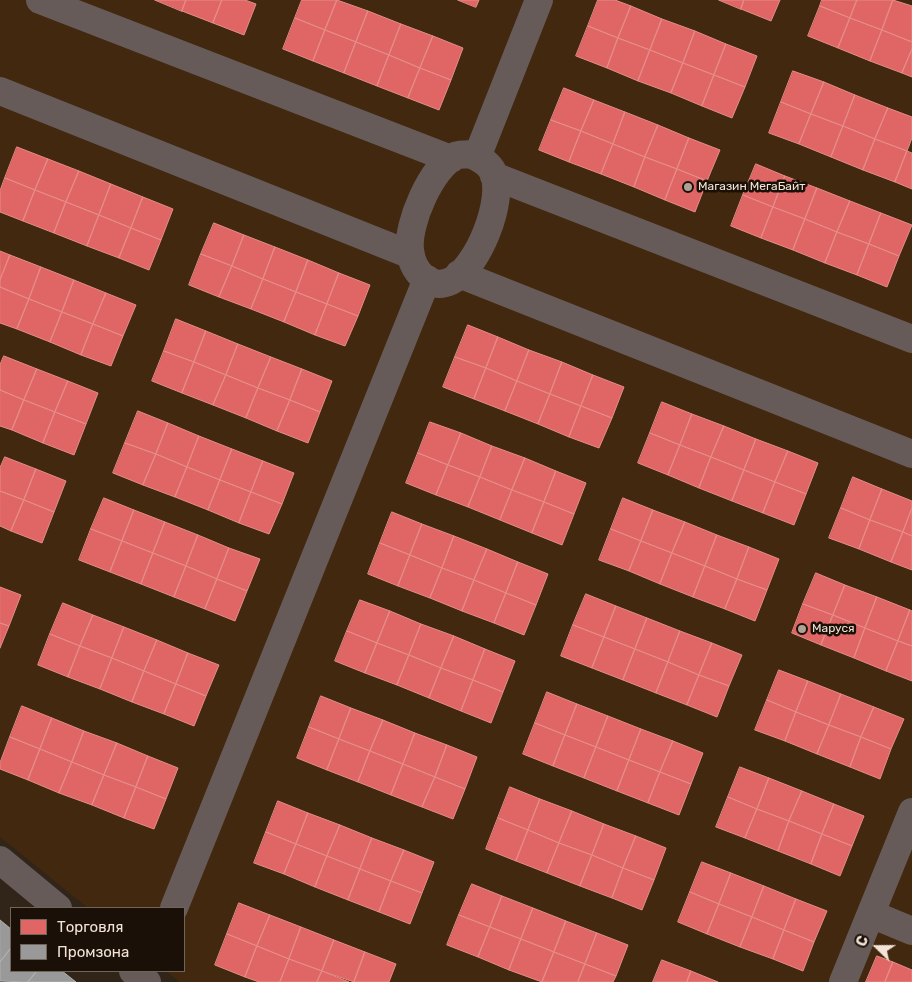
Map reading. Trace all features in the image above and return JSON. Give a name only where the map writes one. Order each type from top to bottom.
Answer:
[{"type":"street","points":[[40,0],[474,164],[912,339]]},
{"type":"street","points":[[474,164],[539,0]]},
{"type":"street","points":[[0,91],[411,255]]},
{"type":"street","points":[[474,164],[497,191],[492,216],[483,241],[466,267],[451,281],[436,283],[420,276],[412,263],[412,232],[420,204],[443,166],[474,164]]},
{"type":"street","points":[[459,274],[912,454]]},
{"type":"street","points":[[174,907],[427,279]]},
{"type":"street","points":[[843,982],[912,812]]},
{"type":"street","points":[[0,860],[57,907]]},
{"type":"street","points":[[871,914],[912,931]]},
{"type":"shaded area","points":[[0,0],[912,0],[912,982],[180,982],[167,972],[185,972],[185,907],[87,907],[0,837]]},
{"type":"building: Торговля","points":[[155,0],[186,0],[182,11]]},
{"type":"building: Торговля","points":[[186,0],[222,0],[213,23],[182,11]]},
{"type":"building: Торговля","points":[[222,0],[245,0],[256,4],[244,35],[213,23]]},
{"type":"building: Торговля","points":[[302,0],[337,0],[325,30],[295,18]]},
{"type":"building: Торговля","points":[[337,0],[368,11],[356,42],[325,30]]},
{"type":"building: Торговля","points":[[458,0],[479,0],[476,7]]},
{"type":"building: Торговля","points":[[598,0],[615,0],[631,6],[618,38],[588,26]]},
{"type":"building: Торговля","points":[[719,0],[744,0],[741,9]]},
{"type":"building: Торговля","points":[[744,0],[780,0],[771,21],[741,9]]},
{"type":"building: Торговля","points":[[822,0],[857,0],[850,18],[820,6]]},
{"type":"building: Торговля","points":[[857,0],[893,0],[882,30],[850,18]]},
{"type":"building: Торговля","points":[[893,0],[912,6],[912,42],[882,30]]},
{"type":"building: Торговля","points":[[631,6],[662,19],[650,50],[618,38]]},
{"type":"building: Торговля","points":[[820,6],[850,18],[838,48],[808,36]]},
{"type":"building: Торговля","points":[[368,11],[401,24],[389,55],[356,42]]},
{"type":"building: Торговля","points":[[295,18],[325,30],[313,61],[283,49]]},
{"type":"building: Торговля","points":[[850,18],[882,30],[870,61],[838,48]]},
{"type":"building: Торговля","points":[[662,19],[695,31],[683,63],[650,50]]},
{"type":"building: Торговля","points":[[401,24],[433,36],[420,68],[389,55]]},
{"type":"building: Торговля","points":[[588,26],[618,38],[607,68],[576,56]]},
{"type":"building: Торговля","points":[[325,30],[356,42],[344,73],[313,61]]},
{"type":"building: Торговля","points":[[882,30],[912,42],[912,49],[902,73],[870,61]]},
{"type":"building: Торговля","points":[[695,31],[726,44],[714,75],[683,63]]},
{"type":"building: Торговля","points":[[433,36],[463,48],[451,80],[420,68]]},
{"type":"building: Торговля","points":[[618,38],[650,50],[638,81],[607,68]]},
{"type":"building: Торговля","points":[[356,42],[389,55],[377,86],[344,73]]},
{"type":"building: Торговля","points":[[726,44],[757,56],[745,87],[714,75]]},
{"type":"building: Торговля","points":[[912,49],[912,77],[902,73]]},
{"type":"building: Торговля","points":[[650,50],[683,63],[671,93],[638,81]]},
{"type":"building: Торговля","points":[[389,55],[420,68],[408,98],[377,86]]},
{"type":"building: Торговля","points":[[683,63],[714,75],[702,106],[671,93]]},
{"type":"building: Торговля","points":[[420,68],[451,80],[439,110],[408,98]]},
{"type":"building: Торговля","points":[[793,71],[824,82],[811,114],[781,102]]},
{"type":"building: Торговля","points":[[714,75],[745,87],[732,118],[702,106]]},
{"type":"building: Торговля","points":[[824,82],[855,95],[843,126],[811,114]]},
{"type":"building: Торговля","points":[[564,88],[594,100],[581,131],[551,120]]},
{"type":"building: Торговля","points":[[855,95],[888,108],[875,139],[843,126]]},
{"type":"building: Торговля","points":[[594,100],[625,112],[613,144],[581,131]]},
{"type":"building: Торговля","points":[[781,102],[811,114],[799,144],[769,133]]},
{"type":"building: Торговля","points":[[888,108],[912,117],[912,138],[907,151],[875,139]]},
{"type":"building: Торговля","points":[[625,112],[658,125],[645,157],[613,144]]},
{"type":"building: Торговля","points":[[811,114],[843,126],[831,157],[799,144]]},
{"type":"building: Торговля","points":[[551,120],[581,131],[569,162],[539,150]]},
{"type":"building: Торговля","points":[[658,125],[689,138],[677,169],[645,157]]},
{"type":"building: Торговля","points":[[843,126],[875,139],[863,170],[831,157]]},
{"type":"building: Торговля","points":[[581,131],[613,144],[601,174],[569,162]]},
{"type":"building: Торговля","points":[[689,138],[720,150],[707,181],[677,169]]},
{"type":"building: Торговля","points":[[875,139],[907,151],[895,182],[863,170]]},
{"type":"building: Торговля","points":[[613,144],[645,157],[634,187],[601,174]]},
{"type":"building: Торговля","points":[[17,147],[48,159],[35,190],[5,178]]},
{"type":"building: Торговля","points":[[907,151],[912,153],[912,189],[895,182]]},
{"type":"building: Торговля","points":[[645,157],[677,169],[665,200],[634,187]]},
{"type":"building: Торговля","points":[[48,159],[79,171],[66,202],[35,190]]},
{"type":"building: Торговля","points":[[756,164],[785,176],[773,207],[743,195]]},
{"type":"building: Торговля","points":[[677,169],[707,181],[695,212],[665,200]]},
{"type":"building: Торговля","points":[[79,171],[111,184],[99,215],[66,202]]},
{"type":"building: Торговля","points":[[785,176],[817,188],[805,219],[773,207]]},
{"type":"building: Торговля","points":[[5,178],[35,190],[23,221],[0,212],[0,191]]},
{"type":"building: Торговля","points":[[111,184],[143,197],[131,228],[99,215]]},
{"type":"building: Торговля","points":[[817,188],[850,201],[837,232],[805,219]]},
{"type":"building: Торговля","points":[[35,190],[66,202],[54,233],[23,221]]},
{"type":"building: Торговля","points":[[743,195],[773,207],[761,238],[731,226]]},
{"type":"building: Торговля","points":[[143,197],[173,209],[161,240],[131,228]]},
{"type":"building: Торговля","points":[[850,201],[881,213],[869,244],[837,232]]},
{"type":"building: Торговля","points":[[66,202],[99,215],[87,246],[54,233]]},
{"type":"building: Торговля","points":[[773,207],[805,219],[793,250],[761,238]]},
{"type":"building: Торговля","points":[[881,213],[912,225],[899,256],[869,244]]},
{"type":"building: Торговля","points":[[99,215],[131,228],[119,258],[87,246]]},
{"type":"building: Торговля","points":[[805,219],[837,232],[825,263],[793,250]]},
{"type":"building: Торговля","points":[[214,223],[244,235],[232,266],[201,254]]},
{"type":"building: Торговля","points":[[131,228],[161,240],[149,270],[119,258]]},
{"type":"building: Торговля","points":[[837,232],[869,244],[857,275],[825,263]]},
{"type":"building: Торговля","points":[[244,235],[275,247],[263,279],[232,266]]},
{"type":"building: Торговля","points":[[869,244],[899,256],[887,287],[857,275]]},
{"type":"building: Торговля","points":[[275,247],[308,260],[296,292],[263,279]]},
{"type":"building: Торговля","points":[[0,251],[10,255],[0,280]]},
{"type":"building: Торговля","points":[[201,254],[232,266],[219,297],[189,285]]},
{"type":"building: Торговля","points":[[10,255],[41,267],[29,299],[0,287],[0,280]]},
{"type":"building: Торговля","points":[[308,260],[339,273],[327,304],[296,292]]},
{"type":"building: Торговля","points":[[232,266],[263,279],[251,309],[219,297]]},
{"type":"building: Торговля","points":[[41,267],[74,280],[62,312],[29,299]]},
{"type":"building: Торговля","points":[[339,273],[370,285],[358,316],[327,304]]},
{"type":"building: Торговля","points":[[263,279],[296,292],[284,322],[251,309]]},
{"type":"building: Торговля","points":[[74,280],[106,293],[93,324],[62,312]]},
{"type":"building: Торговля","points":[[0,287],[29,299],[17,329],[0,323]]},
{"type":"building: Торговля","points":[[296,292],[327,304],[315,335],[284,322]]},
{"type":"building: Торговля","points":[[106,293],[136,305],[123,336],[93,324]]},
{"type":"building: Торговля","points":[[29,299],[62,312],[50,342],[17,329]]},
{"type":"building: Торговля","points":[[327,304],[358,316],[345,346],[315,335]]},
{"type":"building: Торговля","points":[[62,312],[93,324],[81,355],[50,342]]},
{"type":"building: Торговля","points":[[176,319],[206,331],[194,362],[164,351]]},
{"type":"building: Торговля","points":[[93,324],[123,336],[111,366],[81,355]]},
{"type":"building: Торговля","points":[[468,325],[498,337],[486,368],[455,357]]},
{"type":"building: Торговля","points":[[206,331],[238,344],[226,375],[194,362]]},
{"type":"building: Торговля","points":[[498,337],[529,350],[517,381],[486,368]]},
{"type":"building: Торговля","points":[[238,344],[271,357],[258,388],[226,375]]},
{"type":"building: Торговля","points":[[529,350],[562,362],[550,394],[517,381]]},
{"type":"building: Торговля","points":[[164,351],[194,362],[182,393],[152,381]]},
{"type":"building: Торговля","points":[[4,356],[37,369],[24,400],[0,390],[0,365]]},
{"type":"building: Торговля","points":[[271,357],[302,369],[290,400],[258,388]]},
{"type":"building: Торговля","points":[[455,357],[486,368],[474,399],[443,387]]},
{"type":"building: Торговля","points":[[194,362],[226,375],[213,405],[182,393]]},
{"type":"building: Торговля","points":[[562,362],[593,375],[581,406],[550,394]]},
{"type":"building: Торговля","points":[[486,368],[517,381],[505,411],[474,399]]},
{"type":"building: Торговля","points":[[37,369],[68,381],[55,412],[24,400]]},
{"type":"building: Торговля","points":[[302,369],[332,381],[320,412],[290,400]]},
{"type":"building: Торговля","points":[[226,375],[258,388],[246,418],[213,405]]},
{"type":"building: Торговля","points":[[593,375],[624,387],[612,418],[581,406]]},
{"type":"building: Торговля","points":[[68,381],[98,393],[86,424],[55,412]]},
{"type":"building: Торговля","points":[[517,381],[550,394],[538,424],[505,411]]},
{"type":"building: Торговля","points":[[258,388],[290,400],[277,431],[246,418]]},
{"type":"building: Торговля","points":[[0,390],[24,400],[12,430],[0,426]]},
{"type":"building: Торговля","points":[[550,394],[581,406],[569,437],[538,424]]},
{"type":"building: Торговля","points":[[24,400],[55,412],[43,443],[12,430]]},
{"type":"building: Торговля","points":[[290,400],[320,412],[308,443],[277,431]]},
{"type":"building: Торговля","points":[[662,402],[692,414],[680,445],[650,433]]},
{"type":"building: Торговля","points":[[581,406],[612,418],[599,448],[569,437]]},
{"type":"building: Торговля","points":[[138,411],[168,423],[156,454],[125,443]]},
{"type":"building: Торговля","points":[[55,412],[86,424],[74,455],[43,443]]},
{"type":"building: Торговля","points":[[692,414],[724,426],[711,457],[680,445]]},
{"type":"building: Торговля","points":[[430,422],[461,433],[448,465],[418,453]]},
{"type":"building: Торговля","points":[[168,423],[199,436],[187,467],[156,454]]},
{"type":"building: Торговля","points":[[724,426],[756,439],[744,470],[711,457]]},
{"type":"building: Торговля","points":[[461,433],[492,446],[480,477],[448,465]]},
{"type":"building: Торговля","points":[[650,433],[680,445],[668,475],[638,463]]},
{"type":"building: Торговля","points":[[199,436],[232,449],[220,480],[187,467]]},
{"type":"building: Торговля","points":[[756,439],[788,451],[775,482],[744,470]]},
{"type":"building: Торговля","points":[[125,443],[156,454],[143,485],[113,473]]},
{"type":"building: Торговля","points":[[680,445],[711,457],[699,488],[668,475]]},
{"type":"building: Торговля","points":[[492,446],[525,458],[512,490],[480,477]]},
{"type":"building: Торговля","points":[[232,449],[263,461],[251,492],[220,480]]},
{"type":"building: Торговля","points":[[788,451],[818,463],[806,494],[775,482]]},
{"type":"building: Торговля","points":[[418,453],[448,465],[436,495],[406,483]]},
{"type":"building: Торговля","points":[[156,454],[187,467],[175,497],[143,485]]},
{"type":"building: Торговля","points":[[5,457],[36,469],[24,500],[0,491],[0,468]]},
{"type":"building: Торговля","points":[[711,457],[744,470],[732,501],[699,488]]},
{"type":"building: Торговля","points":[[525,458],[556,471],[544,502],[512,490]]},
{"type":"building: Торговля","points":[[263,461],[294,473],[282,504],[251,492]]},
{"type":"building: Торговля","points":[[448,465],[480,477],[468,507],[436,495]]},
{"type":"building: Торговля","points":[[187,467],[220,480],[208,510],[175,497]]},
{"type":"building: Торговля","points":[[36,469],[66,481],[54,512],[24,500]]},
{"type":"building: Торговля","points":[[744,470],[775,482],[763,513],[732,501]]},
{"type":"building: Торговля","points":[[556,471],[586,483],[574,514],[544,502]]},
{"type":"building: Торговля","points":[[480,477],[512,490],[500,520],[468,507]]},
{"type":"building: Торговля","points":[[853,477],[882,489],[870,520],[841,508]]},
{"type":"building: Торговля","points":[[220,480],[251,492],[239,523],[208,510]]},
{"type":"building: Торговля","points":[[775,482],[806,494],[794,525],[763,513]]},
{"type":"building: Торговля","points":[[882,489],[912,501],[912,508],[903,532],[870,520]]},
{"type":"building: Торговля","points":[[512,490],[544,502],[532,533],[500,520]]},
{"type":"building: Торговля","points":[[0,491],[24,500],[11,531],[0,526]]},
{"type":"building: Торговля","points":[[251,492],[282,504],[269,534],[239,523]]},
{"type":"building: Торговля","points":[[104,498],[134,510],[122,541],[91,529]]},
{"type":"building: Торговля","points":[[623,498],[653,510],[641,541],[611,529]]},
{"type":"building: Торговля","points":[[24,500],[54,512],[42,543],[11,531]]},
{"type":"building: Торговля","points":[[544,502],[574,514],[562,545],[532,533]]},
{"type":"building: Торговля","points":[[841,508],[870,520],[859,549],[829,538]]},
{"type":"building: Торговля","points":[[912,508],[912,536],[903,532]]},
{"type":"building: Торговля","points":[[134,510],[165,522],[153,553],[122,541]]},
{"type":"building: Торговля","points":[[653,510],[685,522],[672,553],[641,541]]},
{"type":"building: Торговля","points":[[392,512],[422,524],[410,555],[380,543]]},
{"type":"building: Торговля","points":[[870,520],[903,532],[891,562],[859,549]]},
{"type":"building: Торговля","points":[[165,522],[198,535],[186,566],[153,553]]},
{"type":"building: Торговля","points":[[685,522],[717,535],[705,566],[672,553]]},
{"type":"building: Торговля","points":[[422,524],[454,536],[442,568],[410,555]]},
{"type":"building: Торговля","points":[[91,529],[122,541],[110,572],[79,560]]},
{"type":"building: Торговля","points":[[611,529],[641,541],[629,571],[599,560]]},
{"type":"building: Торговля","points":[[903,532],[912,536],[912,570],[891,562]]},
{"type":"building: Торговля","points":[[198,535],[229,548],[217,579],[186,566]]},
{"type":"building: Торговля","points":[[717,535],[749,547],[737,579],[705,566]]},
{"type":"building: Торговля","points":[[454,536],[487,549],[474,580],[442,568]]},
{"type":"building: Торговля","points":[[122,541],[153,553],[141,584],[110,572]]},
{"type":"building: Торговля","points":[[641,541],[672,553],[660,584],[629,571]]},
{"type":"building: Торговля","points":[[380,543],[410,555],[398,586],[368,574]]},
{"type":"building: Торговля","points":[[749,547],[779,559],[767,590],[737,579]]},
{"type":"building: Торговля","points":[[229,548],[260,559],[247,591],[217,579]]},
{"type":"building: Торговля","points":[[487,549],[518,562],[506,593],[474,580]]},
{"type":"building: Торговля","points":[[153,553],[186,566],[174,597],[141,584]]},
{"type":"building: Торговля","points":[[672,553],[705,566],[693,597],[660,584]]},
{"type":"building: Торговля","points":[[410,555],[442,568],[430,598],[398,586]]},
{"type":"building: Торговля","points":[[518,562],[548,574],[536,605],[506,593]]},
{"type":"building: Торговля","points":[[186,566],[217,579],[205,609],[174,597]]},
{"type":"building: Торговля","points":[[705,566],[737,579],[725,609],[693,597]]},
{"type":"building: Торговля","points":[[442,568],[474,580],[462,611],[430,598]]},
{"type":"building: Торговля","points":[[816,573],[845,585],[833,615],[803,604]]},
{"type":"building: Торговля","points":[[217,579],[247,591],[235,621],[205,609]]},
{"type":"building: Торговля","points":[[737,579],[767,590],[755,621],[725,609]]},
{"type":"building: Торговля","points":[[474,580],[506,593],[494,623],[462,611]]},
{"type":"building: Торговля","points":[[845,585],[877,597],[865,628],[833,615]]},
{"type":"building: Торговля","points":[[0,587],[21,595],[9,626],[0,623]]},
{"type":"building: Торговля","points":[[506,593],[536,605],[524,635],[494,623]]},
{"type":"building: Торговля","points":[[586,594],[616,606],[604,637],[573,625]]},
{"type":"building: Торговля","points":[[877,597],[910,610],[898,641],[865,628]]},
{"type":"building: Торговля","points":[[360,600],[390,611],[377,643],[347,631]]},
{"type":"building: Торговля","points":[[63,603],[93,615],[80,646],[50,634]]},
{"type":"building: Торговля","points":[[803,604],[833,615],[821,645],[792,633]]},
{"type":"building: Торговля","points":[[616,606],[647,618],[635,649],[604,637]]},
{"type":"building: Торговля","points":[[910,610],[912,611],[912,646],[898,641]]},
{"type":"building: Торговля","points":[[390,611],[421,624],[409,655],[377,643]]},
{"type":"building: Торговля","points":[[93,615],[124,627],[112,658],[80,646]]},
{"type":"building: Торговля","points":[[833,615],[865,628],[854,658],[821,645]]},
{"type":"building: Торговля","points":[[647,618],[680,631],[668,662],[635,649]]},
{"type":"building: Торговля","points":[[0,623],[9,626],[0,648]]},
{"type":"building: Торговля","points":[[421,624],[454,636],[441,668],[409,655]]},
{"type":"building: Торговля","points":[[573,625],[604,637],[592,668],[561,656]]},
{"type":"building: Торговля","points":[[124,627],[157,640],[144,671],[112,658]]},
{"type":"building: Торговля","points":[[865,628],[898,641],[886,671],[854,658]]},
{"type":"building: Торговля","points":[[347,631],[377,643],[365,673],[335,661]]},
{"type":"building: Торговля","points":[[680,631],[712,643],[699,675],[668,662]]},
{"type":"building: Торговля","points":[[50,634],[80,646],[68,677],[38,665]]},
{"type":"building: Торговля","points":[[454,636],[485,649],[473,680],[441,668]]},
{"type":"building: Торговля","points":[[604,637],[635,649],[623,680],[592,668]]},
{"type":"building: Торговля","points":[[157,640],[188,653],[176,684],[144,671]]},
{"type":"building: Торговля","points":[[898,641],[912,646],[912,681],[886,671]]},
{"type":"building: Торговля","points":[[377,643],[409,655],[397,685],[365,673]]},
{"type":"building: Торговля","points":[[712,643],[742,655],[729,686],[699,675]]},
{"type":"building: Торговля","points":[[80,646],[112,658],[100,689],[68,677]]},
{"type":"building: Торговля","points":[[485,649],[515,661],[503,692],[473,680]]},
{"type":"building: Торговля","points":[[635,649],[668,662],[656,693],[623,680]]},
{"type":"building: Торговля","points":[[188,653],[219,665],[206,696],[176,684]]},
{"type":"building: Торговля","points":[[409,655],[441,668],[429,698],[397,685]]},
{"type":"building: Торговля","points":[[112,658],[144,671],[132,702],[100,689]]},
{"type":"building: Торговля","points":[[668,662],[699,675],[687,705],[656,693]]},
{"type":"building: Торговля","points":[[441,668],[473,680],[461,711],[429,698]]},
{"type":"building: Торговля","points":[[779,670],[808,681],[796,712],[767,700]]},
{"type":"building: Торговля","points":[[144,671],[176,684],[164,714],[132,702]]},
{"type":"building: Торговля","points":[[699,675],[729,686],[717,717],[687,705]]},
{"type":"building: Торговля","points":[[473,680],[503,692],[491,723],[461,711]]},
{"type":"building: Торговля","points":[[808,681],[841,694],[829,725],[796,712]]},
{"type":"building: Торговля","points":[[176,684],[206,696],[194,726],[164,714]]},
{"type":"building: Торговля","points":[[547,692],[577,704],[565,735],[535,723]]},
{"type":"building: Торговля","points":[[841,694],[874,707],[861,737],[829,725]]},
{"type":"building: Торговля","points":[[321,696],[351,708],[339,739],[309,727]]},
{"type":"building: Торговля","points":[[767,700],[796,712],[785,741],[755,730]]},
{"type":"building: Торговля","points":[[577,704],[608,716],[596,747],[565,735]]},
{"type":"building: Торговля","points":[[22,706],[52,718],[40,749],[10,737]]},
{"type":"building: Торговля","points":[[874,707],[904,719],[891,749],[861,737]]},
{"type":"building: Торговля","points":[[351,708],[383,720],[370,751],[339,739]]},
{"type":"building: Торговля","points":[[796,712],[829,725],[817,754],[785,741]]},
{"type":"building: Торговля","points":[[608,716],[641,729],[629,760],[596,747]]},
{"type":"building: Торговля","points":[[52,718],[84,731],[72,762],[40,749]]},
{"type":"building: Торговля","points":[[383,720],[415,733],[403,764],[370,751]]},
{"type":"building: Торговля","points":[[535,723],[565,735],[553,766],[523,754]]},
{"type":"building: Торговля","points":[[829,725],[861,737],[850,767],[817,754]]},
{"type":"building: Торговля","points":[[309,727],[339,739],[327,770],[297,758]]},
{"type":"building: Торговля","points":[[641,729],[673,741],[660,772],[629,760]]},
{"type":"building: Торговля","points":[[84,731],[117,743],[104,775],[72,762]]},
{"type":"building: Торговля","points":[[415,733],[447,745],[435,777],[403,764]]},
{"type":"building: Торговля","points":[[565,735],[596,747],[584,778],[553,766]]},
{"type":"building: Торговля","points":[[10,737],[40,749],[28,780],[0,769],[0,763]]},
{"type":"building: Торговля","points":[[861,737],[891,749],[880,779],[850,767]]},
{"type":"building: Торговля","points":[[339,739],[370,751],[358,782],[327,770]]},
{"type":"building: Торговля","points":[[673,741],[703,753],[691,784],[660,772]]},
{"type":"building: Торговля","points":[[117,743],[148,756],[136,787],[104,775]]},
{"type":"building: Торговля","points":[[447,745],[477,757],[465,789],[435,777]]},
{"type":"building: Торговля","points":[[596,747],[629,760],[617,791],[584,778]]},
{"type":"building: Торговля","points":[[40,749],[72,762],[59,793],[28,780]]},
{"type":"building: Торговля","points":[[370,751],[403,764],[391,795],[358,782]]},
{"type":"building: Торговля","points":[[148,756],[178,768],[166,799],[136,787]]},
{"type":"building: Торговля","points":[[629,760],[660,772],[648,803],[617,791]]},
{"type":"building: Торговля","points":[[72,762],[104,775],[92,805],[59,793]]},
{"type":"building: Торговля","points":[[403,764],[435,777],[422,807],[391,795]]},
{"type":"building: Торговля","points":[[740,767],[769,778],[757,809],[728,797]]},
{"type":"building: Торговля","points":[[660,772],[691,784],[679,815],[648,803]]},
{"type":"building: Торговля","points":[[104,775],[136,787],[124,818],[92,805]]},
{"type":"building: Торговля","points":[[435,777],[465,789],[453,819],[422,807]]},
{"type":"building: Торговля","points":[[769,778],[802,791],[789,821],[757,809]]},
{"type":"building: Торговля","points":[[136,787],[166,799],[154,829],[124,818]]},
{"type":"building: Торговля","points":[[510,787],[540,799],[528,830],[498,818]]},
{"type":"building: Торговля","points":[[802,791],[834,804],[822,834],[789,821]]},
{"type":"building: Торговля","points":[[728,797],[757,809],[745,838],[716,827]]},
{"type":"building: Торговля","points":[[540,799],[572,811],[559,843],[528,830]]},
{"type":"building: Торговля","points":[[278,801],[308,813],[296,844],[266,832]]},
{"type":"building: Торговля","points":[[834,804],[864,816],[852,846],[822,834]]},
{"type":"building: Торговля","points":[[757,809],[789,821],[778,851],[745,838]]},
{"type":"building: Торговля","points":[[572,811],[604,824],[592,855],[559,843]]},
{"type":"building: Торговля","points":[[308,813],[340,825],[327,856],[296,844]]},
{"type":"building: Торговля","points":[[498,818],[528,830],[516,861],[486,849]]},
{"type":"building: Торговля","points":[[789,821],[822,834],[811,864],[778,851]]},
{"type":"building: Торговля","points":[[604,824],[636,836],[623,868],[592,855]]},
{"type":"building: Торговля","points":[[340,825],[372,838],[360,869],[327,856]]},
{"type":"building: Торговля","points":[[528,830],[559,843],[547,873],[516,861]]},
{"type":"building: Торговля","points":[[266,832],[296,844],[284,874],[254,863]]},
{"type":"building: Торговля","points":[[822,834],[852,846],[840,876],[811,864]]},
{"type":"building: Торговля","points":[[636,836],[666,848],[654,880],[623,868]]},
{"type":"building: Торговля","points":[[372,838],[404,850],[391,881],[360,869]]},
{"type":"building: Торговля","points":[[559,843],[592,855],[580,886],[547,873]]},
{"type":"building: Торговля","points":[[296,844],[327,856],[315,887],[284,874]]},
{"type":"building: Торговля","points":[[404,850],[434,862],[422,893],[391,881]]},
{"type":"building: Торговля","points":[[592,855],[623,868],[612,898],[580,886]]},
{"type":"building: Торговля","points":[[327,856],[360,869],[348,900],[315,887]]},
{"type":"building: Торговля","points":[[702,862],[731,873],[719,904],[690,892]]},
{"type":"building: Торговля","points":[[623,868],[654,880],[642,910],[612,898]]},
{"type":"building: Торговля","points":[[360,869],[391,881],[379,912],[348,900]]},
{"type":"building: Торговля","points":[[731,873],[764,886],[752,917],[719,904]]},
{"type":"building: Торговля","points":[[391,881],[422,893],[410,924],[379,912]]},
{"type":"building: Торговля","points":[[472,884],[502,896],[490,927],[459,915]]},
{"type":"building: Торговля","points":[[764,886],[796,899],[784,930],[752,917]]},
{"type":"building: Торговля","points":[[690,892],[719,904],[707,934],[678,922]]},
{"type":"building: Торговля","points":[[502,896],[533,908],[521,939],[490,927]]},
{"type":"building: Торговля","points":[[796,899],[827,911],[814,942],[784,930]]},
{"type":"building: Торговля","points":[[239,903],[270,915],[257,946],[227,934]]},
{"type":"building: Торговля","points":[[719,904],[752,917],[740,947],[707,934]]},
{"type":"building: Торговля","points":[[533,908],[566,921],[554,952],[521,939]]},
{"type":"building: Торговля","points":[[270,915],[301,927],[289,959],[257,946]]},
{"type":"building: Торговля","points":[[459,915],[490,927],[478,957],[447,945]]},
{"type":"building: Торговля","points":[[752,917],[784,930],[773,959],[740,947]]},
{"type":"building: Торговля","points":[[566,921],[597,933],[585,964],[554,952]]},
{"type":"building: Торговля","points":[[301,927],[334,940],[322,971],[289,959]]},
{"type":"building: Торговля","points":[[490,927],[521,939],[509,970],[478,957]]},
{"type":"building: Торговля","points":[[784,930],[814,942],[803,971],[773,959]]},
{"type":"building: Торговля","points":[[597,933],[628,945],[616,976],[585,964]]},
{"type":"building: Торговля","points":[[227,934],[257,946],[245,977],[215,965]]},
{"type":"building: Торговля","points":[[521,939],[554,952],[542,982],[509,970]]},
{"type":"building: Торговля","points":[[334,940],[365,952],[354,982],[322,971]]},
{"type":"building: Торговля","points":[[257,946],[289,959],[280,982],[259,982],[245,977]]},
{"type":"building: Торговля","points":[[365,952],[396,964],[389,982],[354,982]]},
{"type":"building: Торговля","points":[[554,952],[585,964],[578,982],[542,982]]},
{"type":"building: Торговля","points":[[877,956],[893,962],[885,982],[866,982]]},
{"type":"building: Торговля","points":[[289,959],[322,971],[317,982],[280,982]]},
{"type":"building: Торговля","points":[[662,960],[691,971],[687,982],[653,982]]},
{"type":"building: Торговля","points":[[893,962],[912,970],[912,982],[885,982]]},
{"type":"building: Торговля","points":[[585,964],[616,976],[613,982],[578,982]]},
{"type":"building: Торговля","points":[[322,971],[349,982],[317,982]]},
{"type":"building: Торговля","points":[[691,971],[718,982],[687,982]]},
{"type":"building: Промзона","points":[[0,920],[10,928],[10,949],[0,962]]},
{"type":"building: Промзона","points":[[10,949],[10,972],[36,972],[28,982],[0,981],[0,962]]},
{"type":"building: Промзона","points":[[36,972],[63,972],[76,982],[28,982]]},
{"type":"place","name":"Магазин МегаБайт","points":[[688,187]]},
{"type":"place","name":"Маруся","points":[[802,629]]}]
